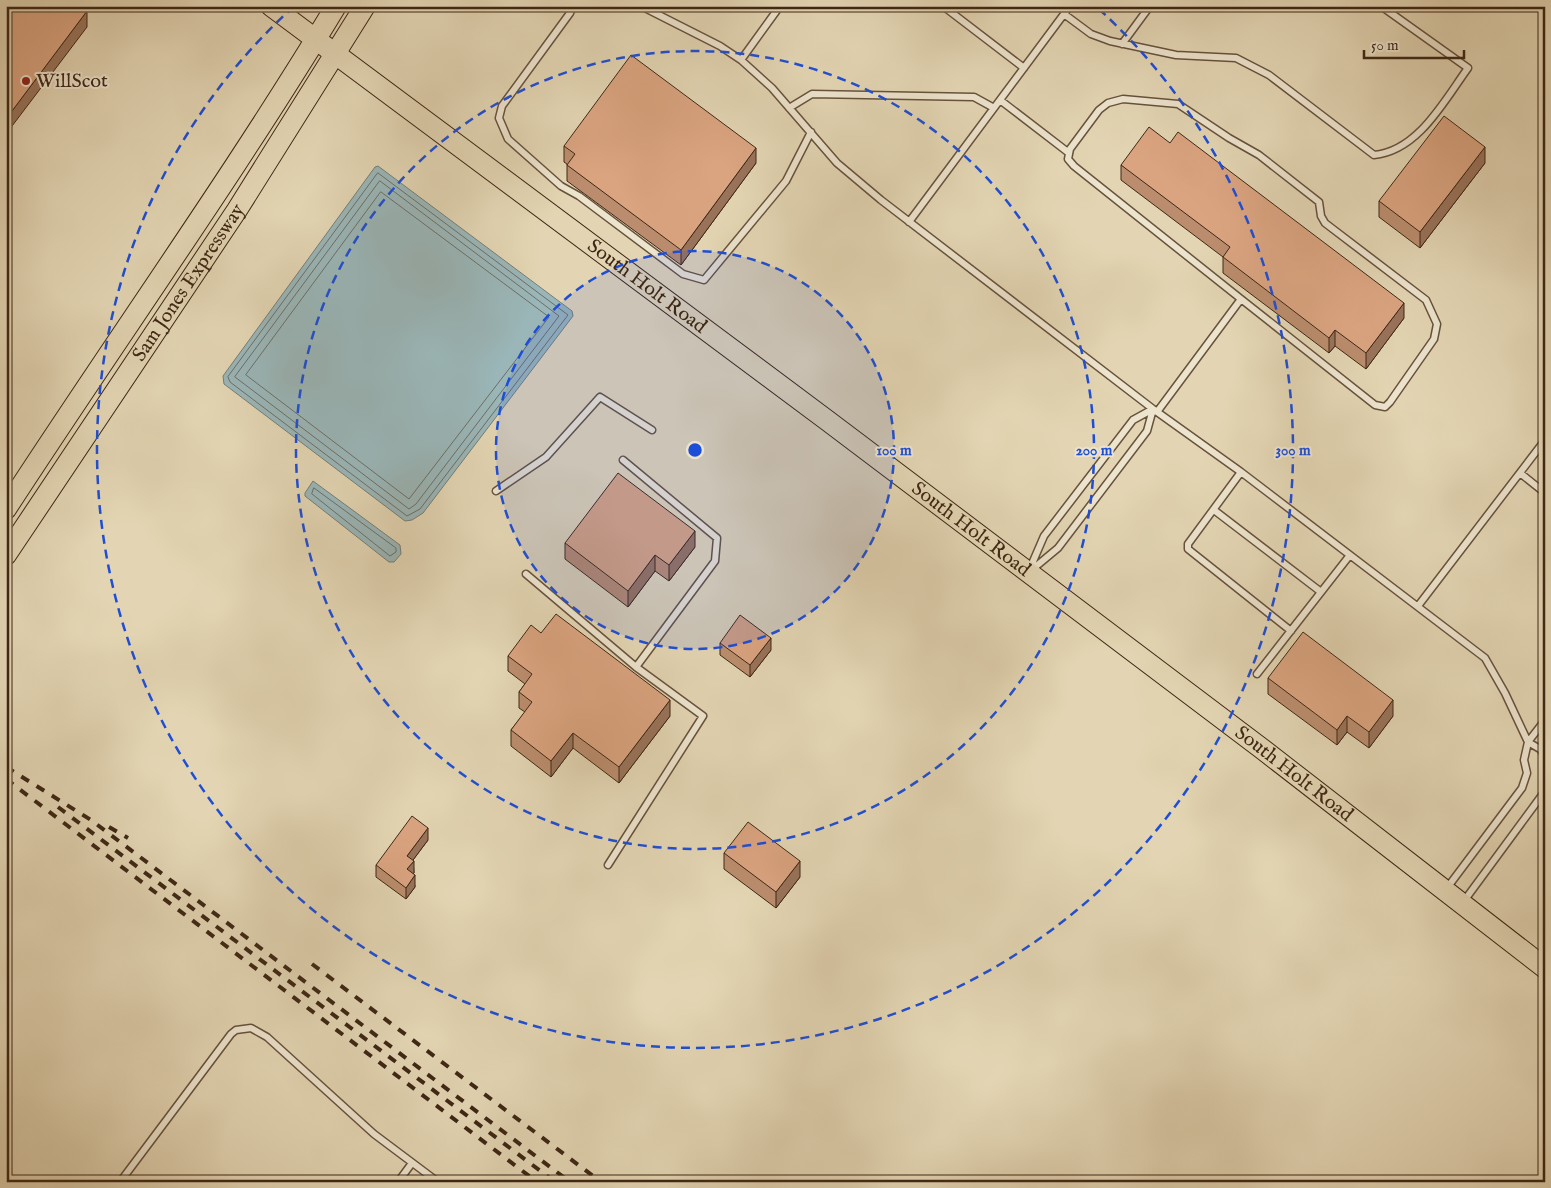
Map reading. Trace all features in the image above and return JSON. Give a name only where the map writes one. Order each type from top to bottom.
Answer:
[{"type":"main road","name":"South Holt Road","points":[[271,6],[608,256],[1028,573],[1545,968]]},
{"type":"main road","name":"Sam Jones Expressway","points":[[6,509],[210,206],[336,6]]},
{"type":"main road","name":"Sam Jones Expressway","points":[[6,555],[238,210],[366,6]]},
{"type":"lane","points":[[572,6],[570,13],[502,106],[499,118],[508,140],[561,186],[579,196],[683,274],[704,280],[786,181],[810,132]]},
{"type":"lane","points":[[641,6],[720,46],[741,60],[772,88],[837,163],[909,222],[1155,410],[1241,472],[1418,606],[1484,658],[1505,693],[1528,742],[1540,749],[1545,756]]},
{"type":"lane","points":[[741,60],[780,6]]},
{"type":"lane","points":[[943,6],[1024,68]]},
{"type":"lane","points":[[909,222],[1070,6]]},
{"type":"lane","points":[[1122,44],[1150,6]]},
{"type":"lane","points":[[1064,14],[1091,34],[1122,44],[1176,55],[1236,58],[1269,75],[1374,156],[1386,154],[1424,128],[1468,68],[1381,6]]},
{"type":"lane","points":[[789,108],[812,94],[974,97],[994,108]]},
{"type":"lane","points":[[1123,99],[1178,104],[1229,138],[1259,155],[1319,202],[1321,216],[1325,223],[1426,300],[1437,324],[1434,339],[1390,402],[1385,406],[1375,406],[1241,298],[1074,166],[1068,159],[1069,153],[1098,110],[1108,103],[1123,99]]},
{"type":"lane","points":[[1000,100],[1069,153]]},
{"type":"lane","points":[[1028,573],[1064,540],[1147,431],[1155,410],[1241,298]]},
{"type":"lane","points":[[496,491],[546,457],[600,397],[652,430]]},
{"type":"lane","points":[[1028,573],[1044,536],[1133,420],[1155,410]]},
{"type":"lane","points":[[1418,606],[1545,440]]},
{"type":"lane","points":[[623,460],[717,538],[715,561],[636,666]]},
{"type":"lane","points":[[1241,472],[1188,544],[1188,549],[1291,631]]},
{"type":"lane","points":[[1520,473],[1545,493]]},
{"type":"lane","points":[[1214,510],[1321,592]]},
{"type":"lane","points":[[1257,674],[1350,556]]},
{"type":"lane","points":[[526,574],[636,666],[703,716],[608,865]]},
{"type":"lane","points":[[1445,891],[1522,788],[1527,773],[1524,760],[1528,742],[1545,720]]},
{"type":"lane","points":[[1462,904],[1545,791]]},
{"type":"lane","points":[[120,1182],[217,1051],[231,1034],[243,1028],[259,1032],[275,1043],[345,1109],[438,1182]]},
{"type":"lane","points":[[398,1182],[412,1163]]},
{"type":"water","points":[[378,166],[572,311],[573,316],[423,513],[412,520],[405,521],[224,384],[223,376],[375,167]]},
{"type":"water","points":[[313,481],[400,545],[401,554],[394,562],[389,562],[305,496]]},
{"type":"building","name":"WillScot","points":[[6,6],[80,6],[87,11],[6,119]]},
{"type":"building","points":[[631,55],[756,148],[681,250],[567,165],[575,154],[564,146]]},
{"type":"building","points":[[1444,116],[1485,147],[1420,232],[1379,201]]},
{"type":"building","points":[[1149,127],[1170,143],[1178,132],[1404,303],[1366,353],[1335,330],[1329,338],[1223,257],[1230,247],[1121,165]]},
{"type":"building","points":[[618,473],[695,531],[669,565],[655,555],[628,591],[565,543]]},
{"type":"building","points":[[556,614],[670,700],[619,767],[573,733],[551,761],[511,730],[532,702],[519,692],[532,674],[508,656],[531,625],[541,633]]},
{"type":"building","points":[[740,615],[771,638],[750,665],[720,643]]},
{"type":"building","points":[[1303,632],[1393,700],[1369,732],[1347,716],[1337,730],[1268,678]]},
{"type":"building","points":[[412,816],[428,828],[407,856],[414,861],[407,869],[415,875],[406,888],[376,865]]},
{"type":"building","points":[[748,822],[800,861],[776,892],[724,853]]},
{"type":"railway","points":[[6,767],[91,820],[570,1182]]},
{"type":"railway","points":[[6,779],[537,1182]]},
{"type":"railway","points":[[58,807],[555,1182]]},
{"type":"railway","points":[[109,827],[128,838]]},
{"type":"railway","points":[[312,964],[601,1182]]},
{"type":"place","name":"WillScot","points":[[26,81]]}]
